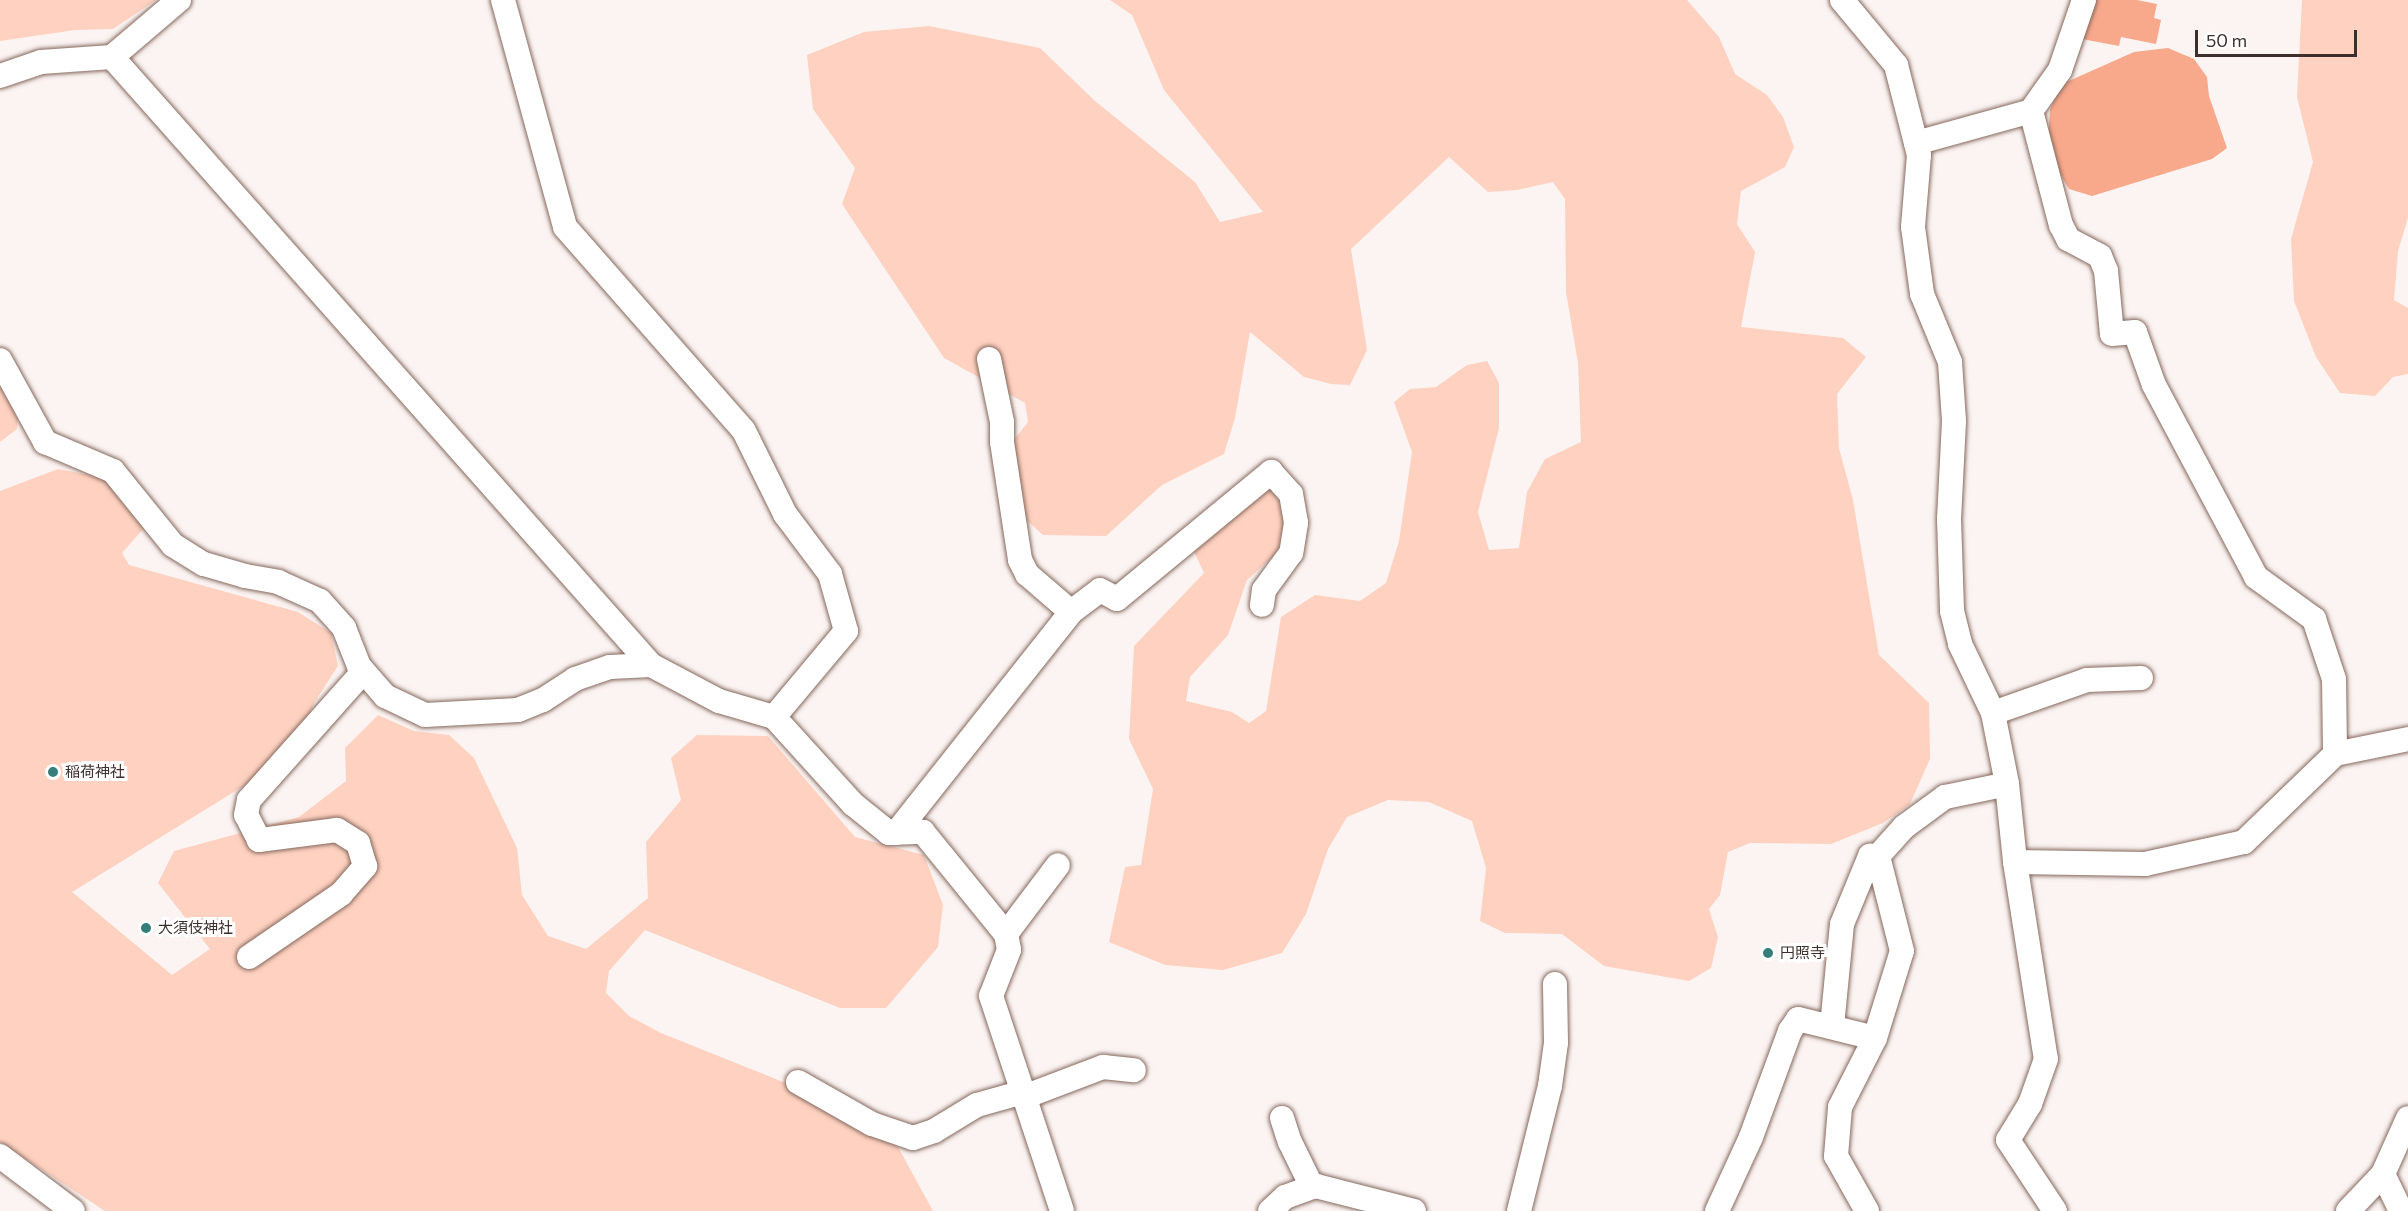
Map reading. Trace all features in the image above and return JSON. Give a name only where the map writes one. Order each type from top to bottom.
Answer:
[{"type":"street","points":[[0,75],[41,62],[112,57],[179,0]]},
{"type":"street","points":[[503,0],[565,227],[744,432],[785,514],[830,574],[846,631],[774,717]]},
{"type":"street","points":[[1842,0],[1896,65],[1919,155],[1913,227],[1922,294],[1950,362],[1951,374],[1954,421],[1949,519],[1952,611],[1960,644],[1993,713],[2007,784],[2015,862],[2046,1059],[2030,1104],[2008,1140],[2055,1211]]},
{"type":"street","points":[[1916,143],[2031,111],[2060,70],[2084,0]]},
{"type":"street","points":[[112,57],[651,665],[719,700],[774,717],[853,804],[889,833],[923,831],[1006,934],[1009,950],[991,996],[1023,1095],[1054,1206]]},
{"type":"street","points":[[2031,111],[2061,225],[2068,239],[2100,256],[2106,271],[2112,334],[2135,332],[2154,385],[2256,577],[2314,619],[2334,679],[2335,754]]},
{"type":"street","points":[[989,359],[1002,422],[1002,442],[1020,560],[1027,574],[1071,612]]},
{"type":"street","points":[[0,360],[45,442],[113,471],[173,545],[204,564],[245,576],[278,582],[320,601],[344,628],[363,672],[386,696],[425,715],[518,710],[543,700],[575,679],[610,667],[651,665]]},
{"type":"street","points":[[896,833],[1071,612],[1100,590],[1117,599],[1271,471],[1291,494],[1296,523],[1291,553],[1264,590],[1262,605]]},
{"type":"street","points":[[249,957],[341,894],[365,866],[358,843],[337,830],[259,840],[246,815],[249,800],[363,672]]},
{"type":"street","points":[[1993,713],[2086,680],[2141,678]]},
{"type":"street","points":[[2015,862],[2145,864],[2244,842],[2335,754],[2408,739]]},
{"type":"street","points":[[1832,1026],[1842,924],[1862,869],[1870,856],[1878,856],[1904,827],[1945,797],[2007,784]]},
{"type":"street","points":[[1868,1211],[1836,1156],[1840,1107],[1875,1038],[1902,951],[1878,856]]},
{"type":"street","points":[[1006,934],[1058,865]]},
{"type":"street","points":[[1519,1211],[1550,1086],[1556,1043],[1555,984]]},
{"type":"street","points":[[1717,1211],[1751,1137],[1790,1031],[1798,1019],[1875,1038]]},
{"type":"street","points":[[798,1082],[872,1124],[913,1138],[934,1131],[977,1105],[1023,1095],[1103,1067],[1134,1070]]},
{"type":"street","points":[[1282,1118],[1290,1142],[1312,1187]]},
{"type":"street","points":[[2348,1211],[2383,1174],[2408,1118]]},
{"type":"street","points":[[0,1156],[74,1211]]},
{"type":"street","points":[[2383,1174],[2401,1211]]},
{"type":"street","points":[[1270,1211],[1285,1197],[1312,1187],[1414,1211]]},
{"type":"shaded area","points":[[0,0],[156,0],[113,29],[75,30],[0,41]]},
{"type":"shaded area","points":[[1110,0],[1687,0],[1719,37],[1735,74],[1767,95],[1783,117],[1794,147],[1785,167],[1741,191],[1737,224],[1755,252],[1741,327],[1843,338],[1866,357],[1837,394],[1839,448],[1853,500],[1879,655],[1929,703],[1930,759],[1910,804],[1883,823],[1831,844],[1750,843],[1728,852],[1720,895],[1709,909],[1718,937],[1711,968],[1689,981],[1604,966],[1562,934],[1505,933],[1480,921],[1486,868],[1472,821],[1429,802],[1388,800],[1347,817],[1328,849],[1306,914],[1282,953],[1223,970],[1165,965],[1109,942],[1125,867],[1141,865],[1153,789],[1129,739],[1134,646],[1204,573],[1189,541],[1268,477],[1286,495],[1290,524],[1277,553],[1247,580],[1228,635],[1190,677],[1186,701],[1232,712],[1249,723],[1266,711],[1281,617],[1315,595],[1360,601],[1386,583],[1399,541],[1412,452],[1394,402],[1410,389],[1436,387],[1467,365],[1487,361],[1499,383],[1499,428],[1478,512],[1489,550],[1519,548],[1527,492],[1545,459],[1581,442],[1578,363],[1566,292],[1565,199],[1553,182],[1517,190],[1488,192],[1449,157],[1351,249],[1367,350],[1350,385],[1331,384],[1304,377],[1250,332],[1235,418],[1224,454],[1162,485],[1106,536],[1043,535],[1021,515],[1010,445],[1028,422],[1025,403],[944,358],[842,204],[855,168],[813,109],[807,55],[864,32],[929,26],[1040,48],[1095,101],[1195,182],[1220,222],[1263,212],[1164,90],[1132,15]]},
{"type":"shaded area","points":[[2090,0],[2137,0],[2157,4],[2154,18],[2161,20],[2156,44],[2121,37],[2119,46],[2082,39]]},
{"type":"shaded area","points":[[2302,0],[2408,0],[2408,218],[2398,251],[2394,300],[2408,308],[2408,374],[2393,377],[2375,396],[2340,393],[2316,357],[2294,301],[2291,239],[2313,162],[2297,97]]},
{"type":"shaded area","points":[[2168,48],[2194,59],[2207,77],[2209,96],[2227,148],[2212,159],[2092,196],[2069,189],[2056,167],[2048,141],[2050,109],[2062,84],[2134,52]]},
{"type":"shaded area","points":[[0,385],[3,386],[18,413],[17,429],[0,442]]},
{"type":"shaded area","points":[[58,469],[111,479],[145,527],[122,553],[129,565],[298,612],[331,633],[338,666],[314,703],[296,748],[250,782],[72,892],[172,975],[210,949],[158,883],[174,851],[299,817],[346,781],[345,748],[378,715],[414,731],[449,735],[474,758],[517,848],[522,895],[548,936],[586,949],[648,898],[646,842],[681,800],[671,758],[697,735],[768,736],[855,837],[924,855],[943,905],[938,947],[886,1008],[840,1008],[645,930],[609,971],[606,993],[629,1016],[661,1033],[808,1092],[898,1147],[933,1211],[105,1211],[0,1142],[0,491]]},
{"type":"place","name":"稲荷神社","points":[[53,772]]},
{"type":"place","name":"大須伎神社","points":[[146,928]]},
{"type":"place","name":"円照寺","points":[[1768,953]]}]
